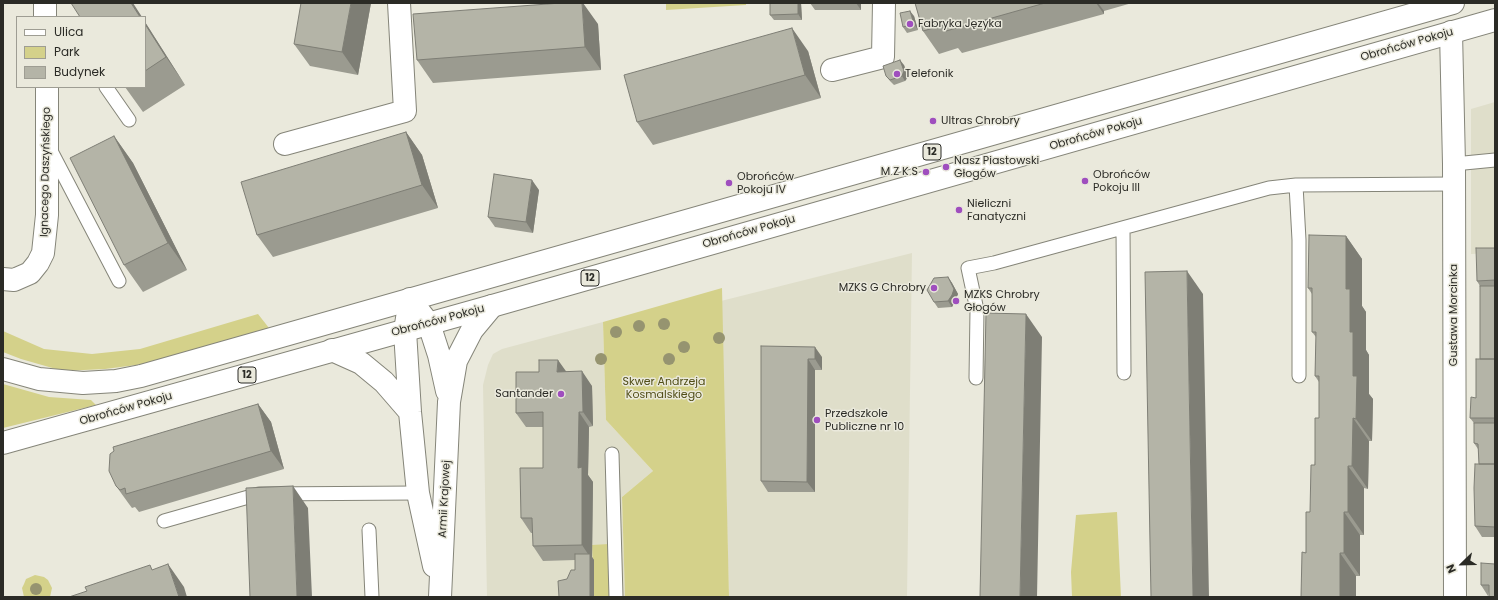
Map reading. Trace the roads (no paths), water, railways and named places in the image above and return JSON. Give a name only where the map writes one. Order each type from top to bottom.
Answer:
[{"type":"main road","points":[[285,144],[405,111],[399,3]]},
{"type":"main road","points":[[832,70],[883,57],[884,3]]},
{"type":"main road","name":"12","points":[[3,369],[39,379],[61,382],[83,383],[116,381],[263,343],[410,299],[1454,3]]},
{"type":"main road","name":"Obrońców Pokoju","points":[[3,443],[332,350],[405,331],[1495,20]]},
{"type":"main road","name":"Gustawa Morcinka","points":[[1451,32],[1454,174],[1455,597]]},
{"type":"main road","name":"Ignacego Daszyńskiego","points":[[3,279],[14,280],[30,273],[38,264],[43,253],[47,215],[47,88]]},
{"type":"main road","name":"Armii Krajowej","points":[[410,299],[429,324],[439,355],[449,402]]},
{"type":"main road","name":"Armii Krajowej","points":[[410,299],[405,331],[410,412],[418,493],[440,597]]},
{"type":"main road","name":"Armii Krajowej","points":[[440,597],[449,402],[456,361],[472,330],[492,306]]},
{"type":"main road","points":[[332,350],[361,363],[384,382],[410,412]]},
{"type":"lane","points":[[107,88],[128,120]]},
{"type":"lane","points":[[47,144],[118,281]]},
{"type":"lane","points":[[976,378],[977,310],[974,289],[968,268],[1269,188],[1454,174],[1495,160]]},
{"type":"lane","points":[[1296,185],[1299,240],[1299,376]]},
{"type":"lane","points":[[1123,228],[1124,373]]},
{"type":"lane","points":[[612,454],[616,597]]},
{"type":"lane","points":[[164,521],[259,494],[418,493]]},
{"type":"lane","points":[[369,530],[372,597]]},
{"type":"place","name":"Fabryka Języka","points":[[910,24]]},
{"type":"place","name":"Telefonik","points":[[897,74]]},
{"type":"place","name":"Ultras Chrobry","points":[[933,121]]},
{"type":"place","name":"Nasz Piastowski Głogów","points":[[946,167]]},
{"type":"place","name":"M Z K S","points":[[926,172]]},
{"type":"place","name":"Obrońców Pokoju III","points":[[1085,181]]},
{"type":"place","name":"Obrońców Pokoju IV","points":[[729,183]]},
{"type":"place","name":"Nieliczni Fanatyczni","points":[[959,210]]},
{"type":"place","name":"MZKS G Chrobry","points":[[934,288]]},
{"type":"place","name":"MZKS Chrobry Głogów","points":[[956,301]]},
{"type":"place","name":"Santander","points":[[561,394]]},
{"type":"place","name":"Przedszkole Publiczne nr 10","points":[[817,420]]},
{"type":"park label","name":"Skwer Andrzeja Kosmalskiego","points":[[664,388]]}]
